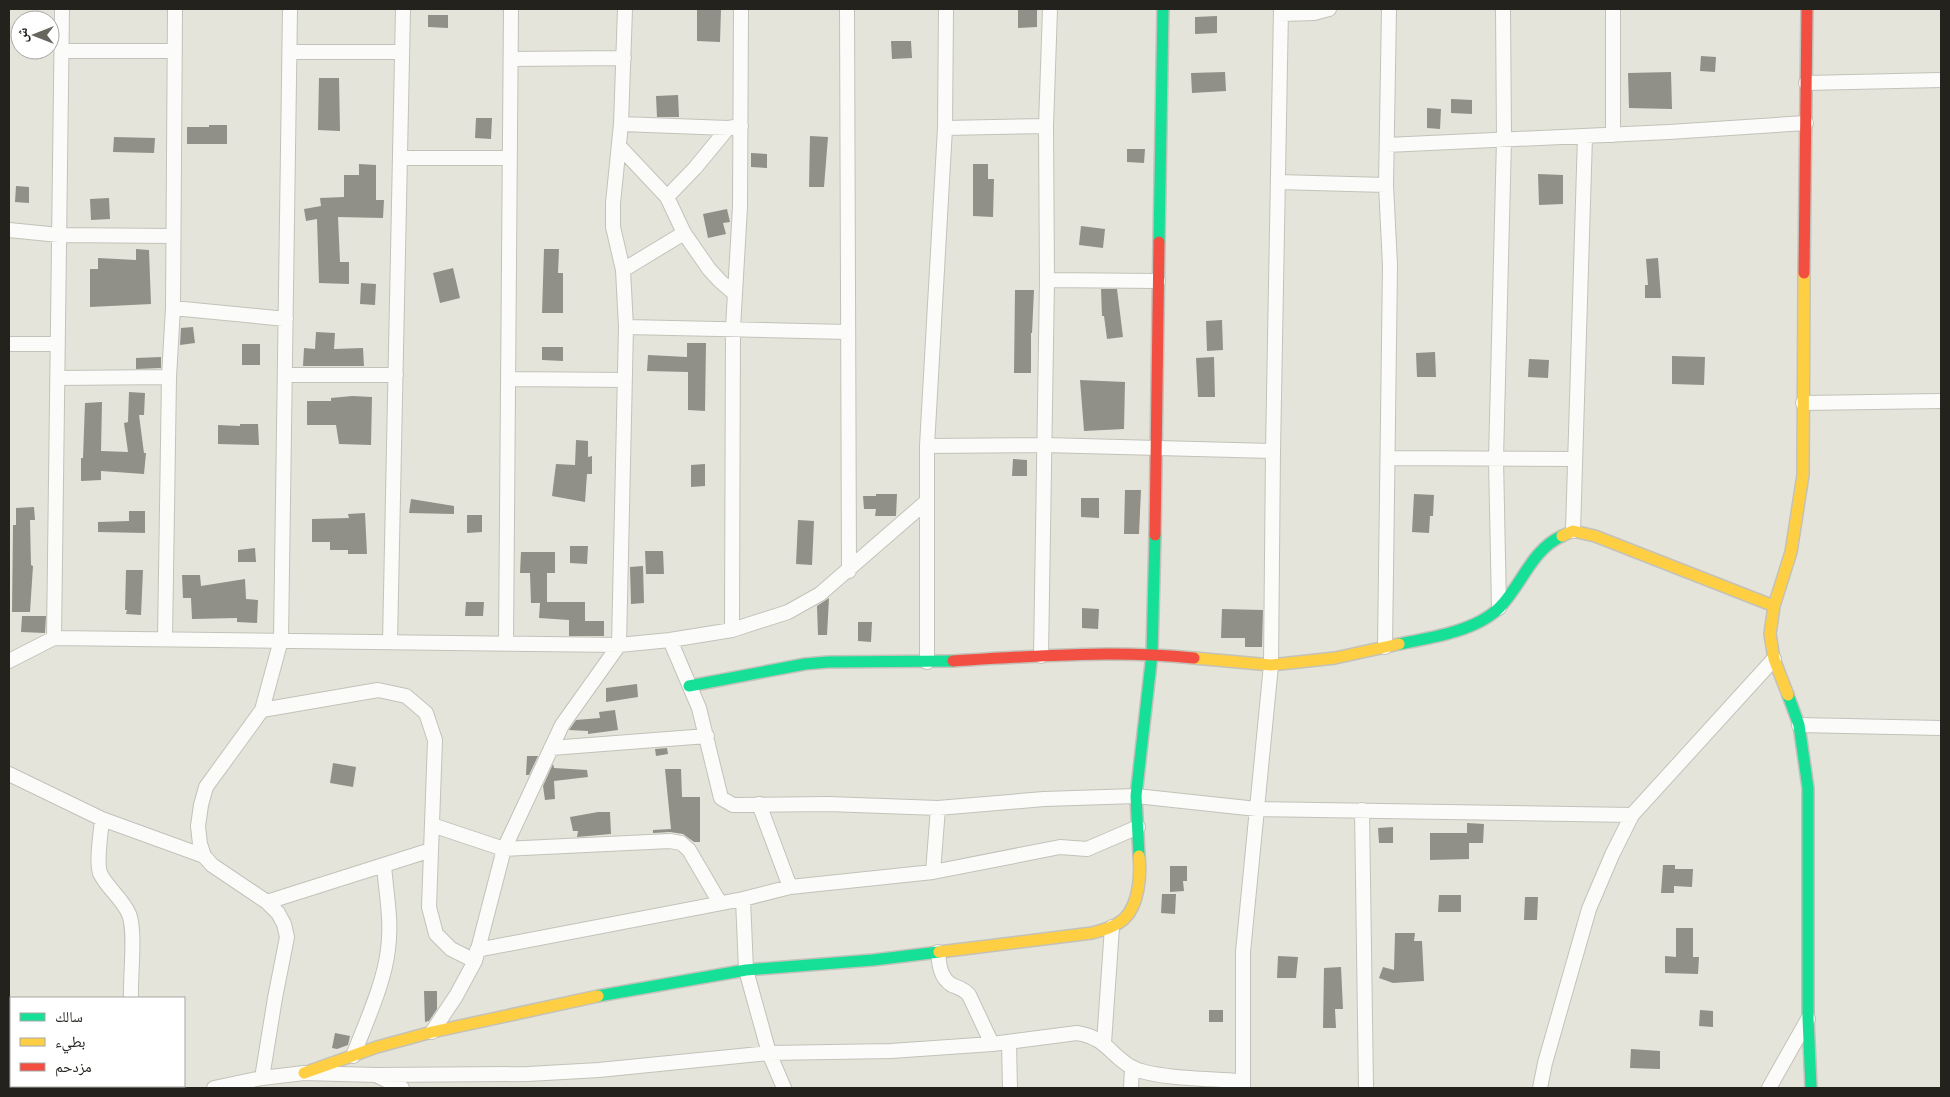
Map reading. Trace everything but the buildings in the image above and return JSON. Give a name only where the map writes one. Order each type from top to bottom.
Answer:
[{"type":"street","points":[[54,638],[62,9]]},
{"type":"street","points":[[165,639],[169,377],[173,308],[176,9]]},
{"type":"street","points":[[262,1078],[287,937],[284,924],[278,913],[267,902],[212,865],[204,856],[200,844],[198,826],[200,805],[206,787],[262,710],[281,640],[290,9]]},
{"type":"street","points":[[390,642],[403,9]]},
{"type":"street","points":[[506,643],[511,9]]},
{"type":"street","points":[[432,1032],[456,996],[476,955],[504,849],[562,725],[619,645],[626,327],[623,270],[613,227],[613,203],[621,124],[625,9]]},
{"type":"street","points":[[732,630],[733,328],[740,207],[735,127],[742,9]]},
{"type":"street","points":[[847,9],[849,571]]},
{"type":"street","points":[[927,662],[927,446],[945,128],[946,9]]},
{"type":"street","points":[[1041,656],[1047,280],[1046,126],[1050,9]]},
{"type":"street","points":[[304,1073],[432,1032],[624,990],[746,970],[854,962],[1092,933],[1112,927],[1125,918],[1135,901],[1140,865],[1136,796],[1152,654],[1163,9]]},
{"type":"street","points":[[214,1088],[262,1078],[304,1073],[376,1075],[528,1074],[599,1070],[768,1053],[891,1051],[1009,1043],[1077,1032],[1091,1035],[1132,1067],[1156,1074],[1243,1085],[1243,952],[1271,665],[1281,12],[1314,13],[1329,9]]},
{"type":"street","points":[[1385,647],[1390,266],[1386,185],[1390,9]]},
{"type":"street","points":[[1499,608],[1496,459],[1504,140],[1503,9]]},
{"type":"street","points":[[1613,9],[1613,135]]},
{"type":"street","points":[[1807,9],[1803,475],[1798,520],[1791,552],[1774,606],[1770,634],[1774,659],[1799,726],[1808,788],[1808,1018],[1810,1088]]},
{"type":"street","points":[[62,51],[175,51]]},
{"type":"street","points":[[290,52],[402,52]]},
{"type":"street","points":[[511,59],[624,58]]},
{"type":"street","points":[[1806,83],[1941,80]]},
{"type":"street","points":[[1387,145],[1613,135],[1806,123]]},
{"type":"street","points":[[621,124],[735,127]]},
{"type":"street","points":[[945,128],[1046,126]]},
{"type":"street","points":[[667,197],[735,127]]},
{"type":"street","points":[[1573,531],[1585,136]]},
{"type":"street","points":[[619,146],[667,197],[684,233],[709,269],[735,294]]},
{"type":"street","points":[[400,158],[510,158]]},
{"type":"street","points":[[1278,182],[1386,185]]},
{"type":"street","points":[[9,230],[59,235],[173,236]]},
{"type":"street","points":[[623,270],[684,233]]},
{"type":"street","points":[[1047,280],[1158,281]]},
{"type":"street","points":[[173,308],[286,319]]},
{"type":"street","points":[[626,327],[848,332]]},
{"type":"street","points":[[9,344],[58,344]]},
{"type":"street","points":[[285,375],[396,375]]},
{"type":"street","points":[[57,378],[169,377]]},
{"type":"street","points":[[508,379],[625,380]]},
{"type":"street","points":[[1803,403],[1941,401]]},
{"type":"street","points":[[927,446],[1044,445],[1273,451]]},
{"type":"street","points":[[1388,458],[1575,459]]},
{"type":"street","points":[[9,661],[54,638],[619,645],[670,640],[732,630],[788,612],[820,594],[849,571],[926,502]]},
{"type":"street","points":[[690,686],[828,662],[927,662],[1041,656],[1152,654],[1271,665],[1335,658],[1448,634],[1474,624],[1499,608],[1538,554],[1555,539],[1573,531],[1618,544],[1774,606]]},
{"type":"street","points":[[670,640],[699,708],[721,798],[733,805],[828,804],[938,808],[1044,799],[1136,796],[1257,808],[1632,815]]},
{"type":"street","points":[[1540,1088],[1589,908],[1632,815],[1774,659]]},
{"type":"street","points":[[262,710],[378,690],[406,696],[426,713],[435,740],[429,907],[436,934],[451,949],[476,955],[743,899],[790,887],[933,872],[1060,847],[1087,849],[1138,827]]},
{"type":"street","points":[[1799,726],[1941,728]]},
{"type":"street","points":[[551,748],[707,736]]},
{"type":"street","points":[[9,774],[102,819],[204,856]]},
{"type":"street","points":[[759,804],[790,887]]},
{"type":"street","points":[[933,872],[938,808]]},
{"type":"street","points":[[1362,810],[1366,1088]]},
{"type":"street","points":[[102,819],[99,868],[103,878],[129,914],[131,928],[131,997]]},
{"type":"street","points":[[432,825],[504,849],[670,841],[681,843],[689,850],[720,903]]},
{"type":"street","points":[[267,902],[432,850]]},
{"type":"street","points":[[354,1056],[384,971],[388,951],[390,927],[384,864]]},
{"type":"street","points":[[743,899],[746,970],[768,1053],[784,1088]]},
{"type":"street","points":[[1104,1044],[1112,927]]},
{"type":"street","points":[[938,952],[942,974],[947,980],[965,990],[969,995],[992,1044]]},
{"type":"street","points":[[1769,1088],[1808,1018]]},
{"type":"street","points":[[1009,1043],[1010,1088]]},
{"type":"street","points":[[1131,1088],[1132,1067]]},
{"type":"street","points":[[376,1075],[402,1088]]},
{"type":"traffic: fast","points":[[1159,242],[1163,9]]},
{"type":"traffic: fast","points":[[1139,856],[1136,796],[1152,654],[1155,535]]},
{"type":"traffic: fast","points":[[1399,644],[1465,628],[1489,616],[1507,599],[1542,550],[1562,536]]},
{"type":"traffic: fast","points":[[689,686],[805,664],[828,662],[953,661]]},
{"type":"traffic: fast","points":[[1788,695],[1799,725],[1808,788],[1808,1018],[1811,1088]]},
{"type":"traffic: fast","points":[[598,996],[746,970],[873,960],[939,952]]},
{"type":"traffic: slow","points":[[1788,695],[1774,659],[1770,634],[1774,606],[1791,552],[1803,475],[1804,273]]},
{"type":"traffic: slow","points":[[1562,536],[1573,531],[1595,536],[1774,606]]},
{"type":"traffic: slow","points":[[1194,658],[1271,665],[1335,658],[1399,644]]},
{"type":"traffic: slow","points":[[939,952],[1092,933],[1113,926],[1124,919],[1129,913],[1136,898],[1140,872],[1139,856]]},
{"type":"traffic: slow","points":[[304,1073],[377,1047],[432,1032],[598,996]]},
{"type":"traffic: jam","points":[[1804,273],[1807,9]]},
{"type":"traffic: jam","points":[[1155,535],[1159,242]]},
{"type":"traffic: jam","points":[[953,661],[1104,654],[1194,658]]}]
